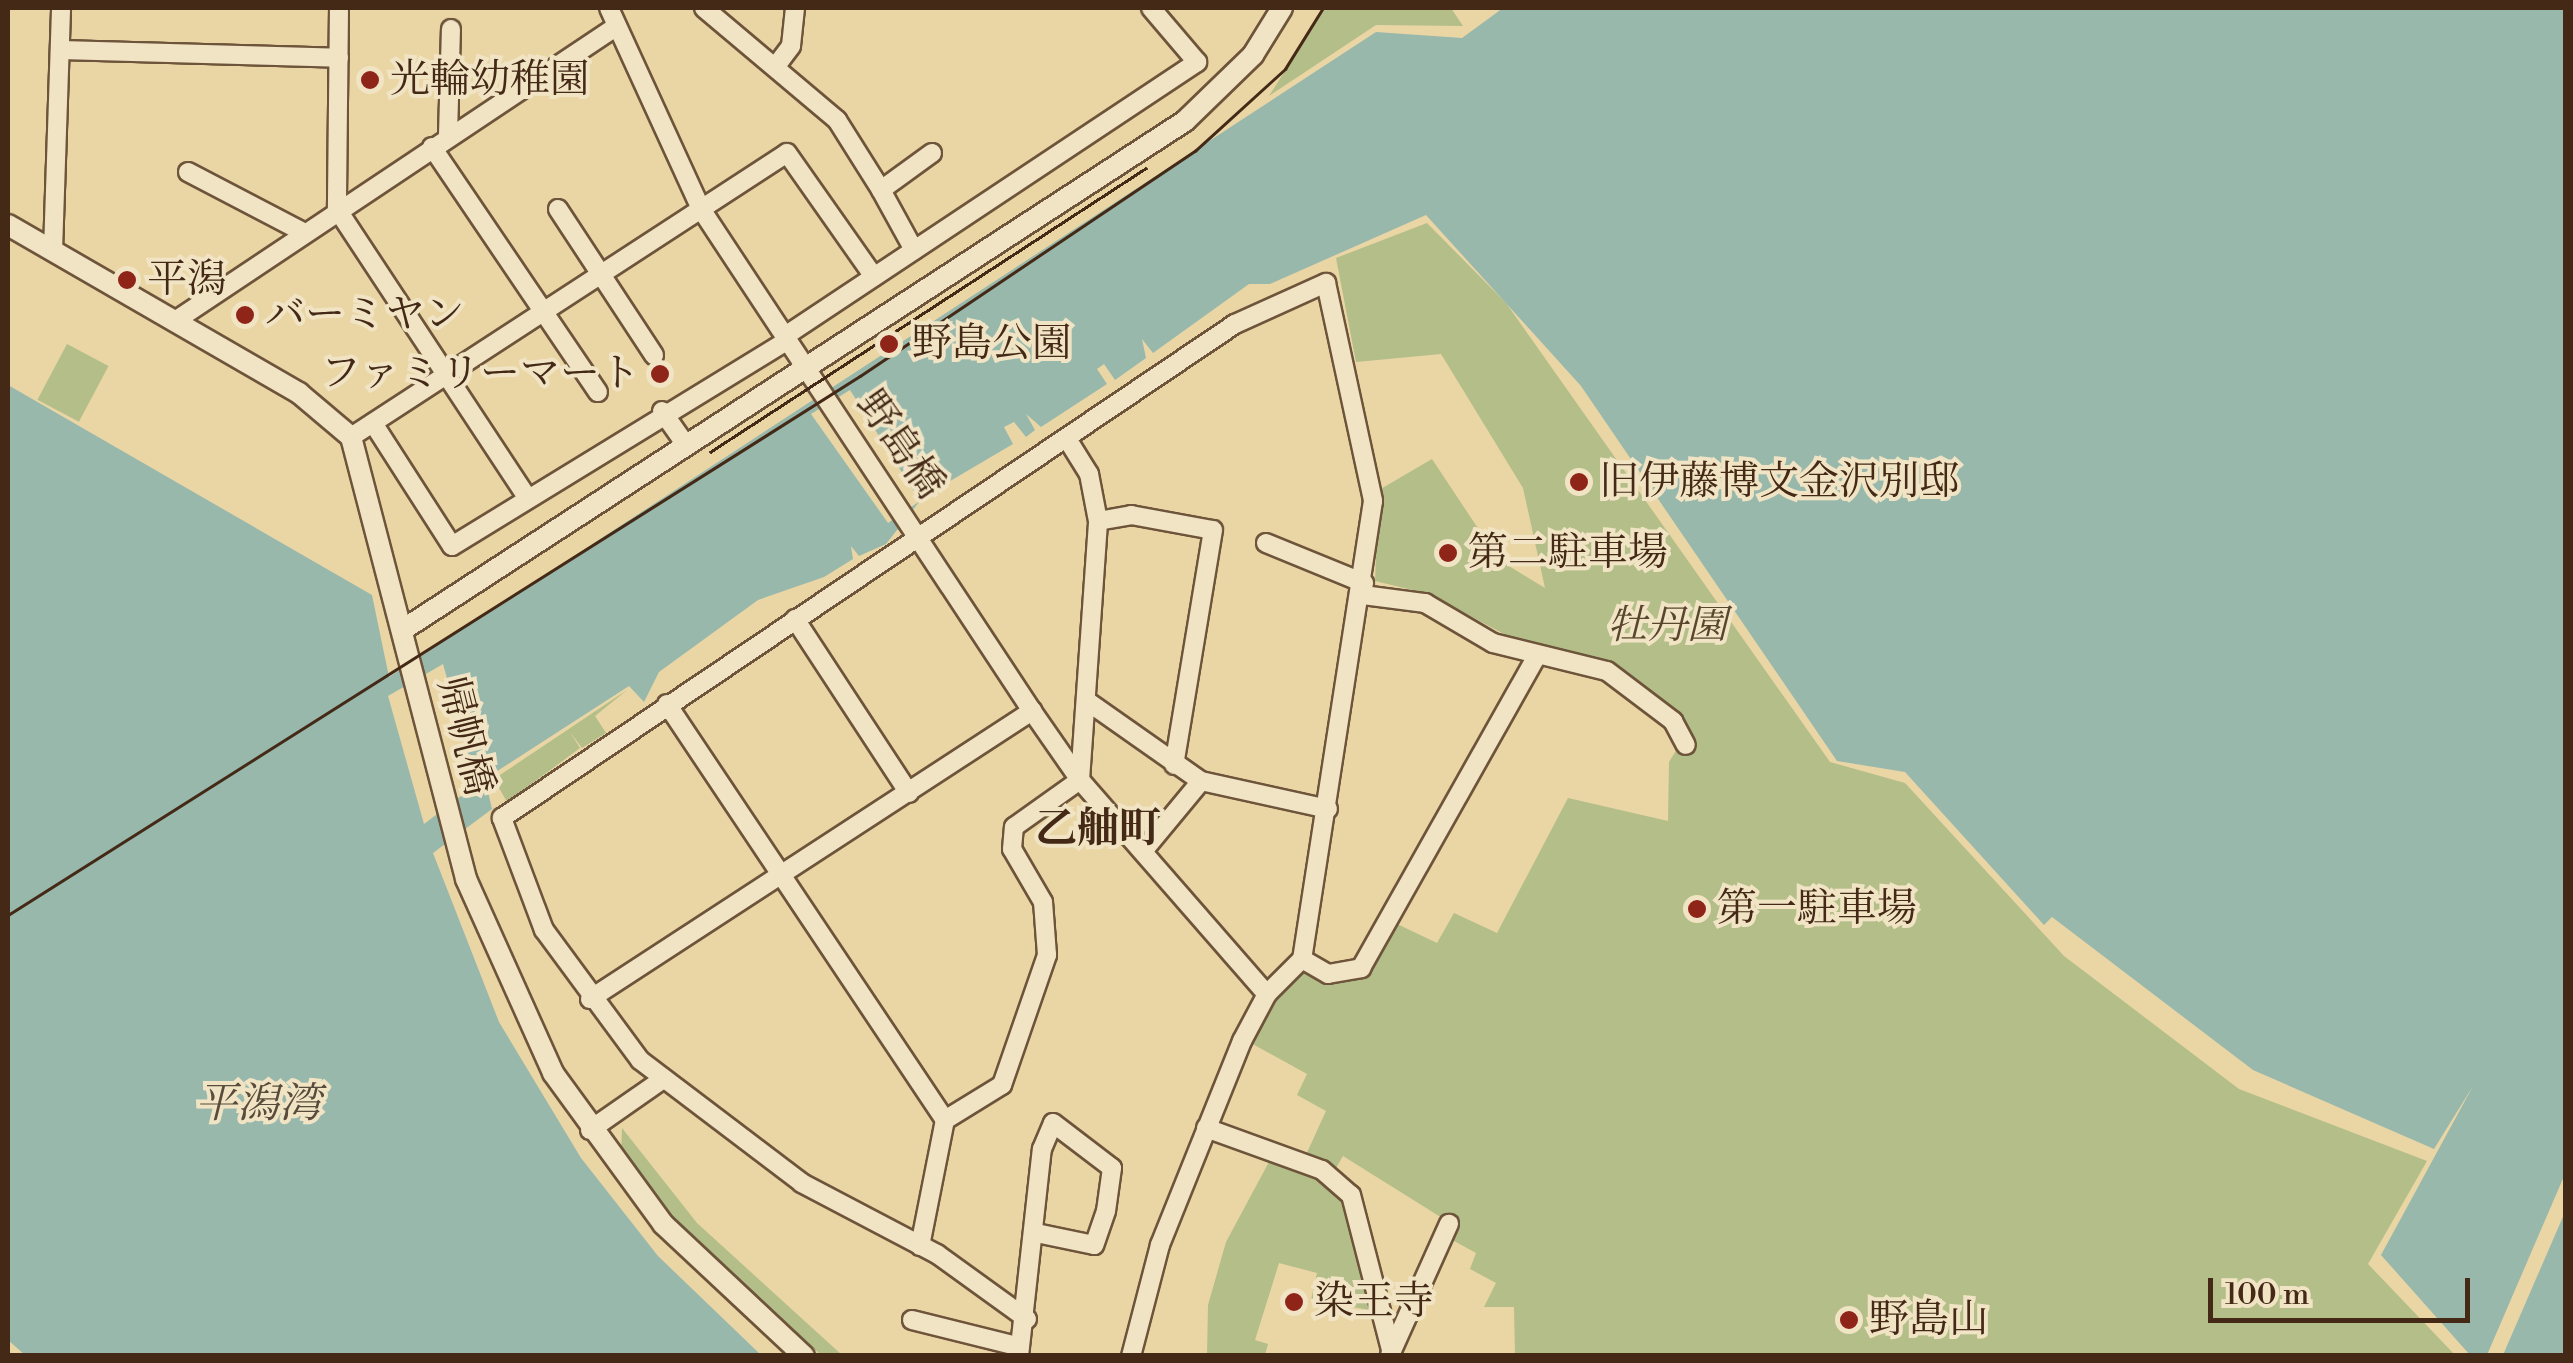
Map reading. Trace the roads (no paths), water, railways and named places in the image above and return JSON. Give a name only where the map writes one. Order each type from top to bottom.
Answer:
[{"type":"street","points":[[52,251],[61,8]]},
{"type":"street","points":[[340,8],[338,209],[528,499]]},
{"type":"street","name":"野島橋","points":[[609,8],[701,209],[804,368],[922,537],[1032,710],[1080,780],[1267,994]]},
{"type":"street","points":[[704,8],[776,66],[848,132],[914,250]]},
{"type":"street","points":[[776,66],[791,46],[795,8]]},
{"type":"street","points":[[373,423],[452,546],[662,411],[786,338],[1197,62],[1150,8]]},
{"type":"street","points":[[404,629],[1184,121],[1253,54],[1282,8]]},
{"type":"street","points":[[175,321],[301,231],[617,26]]},
{"type":"street","points":[[448,135],[452,30]]},
{"type":"street","points":[[61,50],[338,58]]},
{"type":"street","points":[[432,147],[598,392]]},
{"type":"street","points":[[8,225],[299,392],[350,437],[787,152],[874,277]]},
{"type":"street","points":[[880,190],[932,153]]},
{"type":"street","points":[[188,172],[301,231]]},
{"type":"street","points":[[558,209],[654,355]]},
{"type":"street","points":[[1027,1319],[920,1246],[802,1183],[663,1079],[590,1000],[530,901],[502,818],[1236,324],[1330,284],[1373,501],[1363,589],[1302,958],[1267,994],[1206,1128],[1160,1245],[1131,1356]]},
{"type":"street","points":[[662,411],[686,445]]},
{"type":"street","name":"帰帆橋","points":[[350,437],[404,629],[454,835],[498,958],[590,1130],[686,1250],[804,1356]]},
{"type":"street","points":[[944,1120],[1002,1085],[1047,955],[1043,902],[1012,849],[1014,827],[1080,780],[1098,522],[1089,474],[1068,440]]},
{"type":"street","points":[[1098,522],[1132,515],[1213,530],[1174,765]]},
{"type":"street","points":[[1266,542],[1363,589],[1426,603],[1536,658],[1619,678],[1673,722],[1686,745]]},
{"type":"street","points":[[795,619],[909,793]]},
{"type":"street","points":[[1302,958],[1328,974],[1362,968],[1536,658]]},
{"type":"street","points":[[1087,701],[1201,781],[1328,808]]},
{"type":"street","points":[[667,704],[944,1120],[920,1246]]},
{"type":"street","points":[[590,1000],[1032,710]]},
{"type":"street","points":[[1144,850],[1201,781]]},
{"type":"street","points":[[590,1130],[663,1079]]},
{"type":"street","points":[[912,1320],[1019,1351],[1027,1319],[1042,1149],[1053,1124],[1112,1168],[1106,1210],[1094,1245],[1036,1233]]},
{"type":"street","points":[[1206,1128],[1344,1187],[1361,1208],[1390,1353]]},
{"type":"street","points":[[1390,1353],[1448,1224]]},
{"type":"water","name":"平潟湾","points":[[1503,8],[2565,8],[2565,1174],[2487,1355],[2470,1355],[2381,1255],[2473,1086],[2434,1149],[2253,1070],[2052,917],[2044,925],[1905,772],[1837,761],[1581,386],[1426,215],[1270,284],[1249,284],[1153,353],[1142,339],[1146,358],[1115,380],[1104,364],[1097,369],[1107,384],[1041,427],[1026,414],[1035,430],[1026,437],[1014,422],[1004,427],[1013,444],[923,497],[886,544],[859,556],[851,546],[853,559],[824,577],[758,600],[659,672],[644,702],[629,686],[485,779],[492,809],[433,853],[499,1022],[581,1158],[658,1256],[761,1355],[26,1356],[8,1340],[8,385],[372,595],[389,677],[1376,32],[1462,38]]},
{"type":"water","points":[[2565,1212],[2565,1355],[2503,1355]]},
{"type":"tram line","points":[[8,915],[860,376],[1195,151],[1285,69],[1323,8]]},
{"type":"tram line","points":[[710,452],[1146,168]]},
{"type":"place","name":"光輪幼稚園","points":[[370,80]]},
{"type":"place","name":"平潟","points":[[127,280]]},
{"type":"place","name":"バーミヤン","points":[[245,315]]},
{"type":"place","name":"野島公園","points":[[889,344]]},
{"type":"place","name":"ファミリーマート","points":[[660,374]]},
{"type":"place","name":"旧伊藤博文金沢別邸","points":[[1579,482]]},
{"type":"place","name":"第二駐車場","points":[[1448,553]]},
{"type":"place","name":"第一駐車場","points":[[1697,909]]},
{"type":"place","name":"染王寺","points":[[1294,1302]]},
{"type":"place","name":"野島山","points":[[1849,1320]]},
{"type":"district","name":"乙舳町","points":[[1098,830]]},
{"type":"park label","name":"牡丹園","points":[[1667,626]]}]
